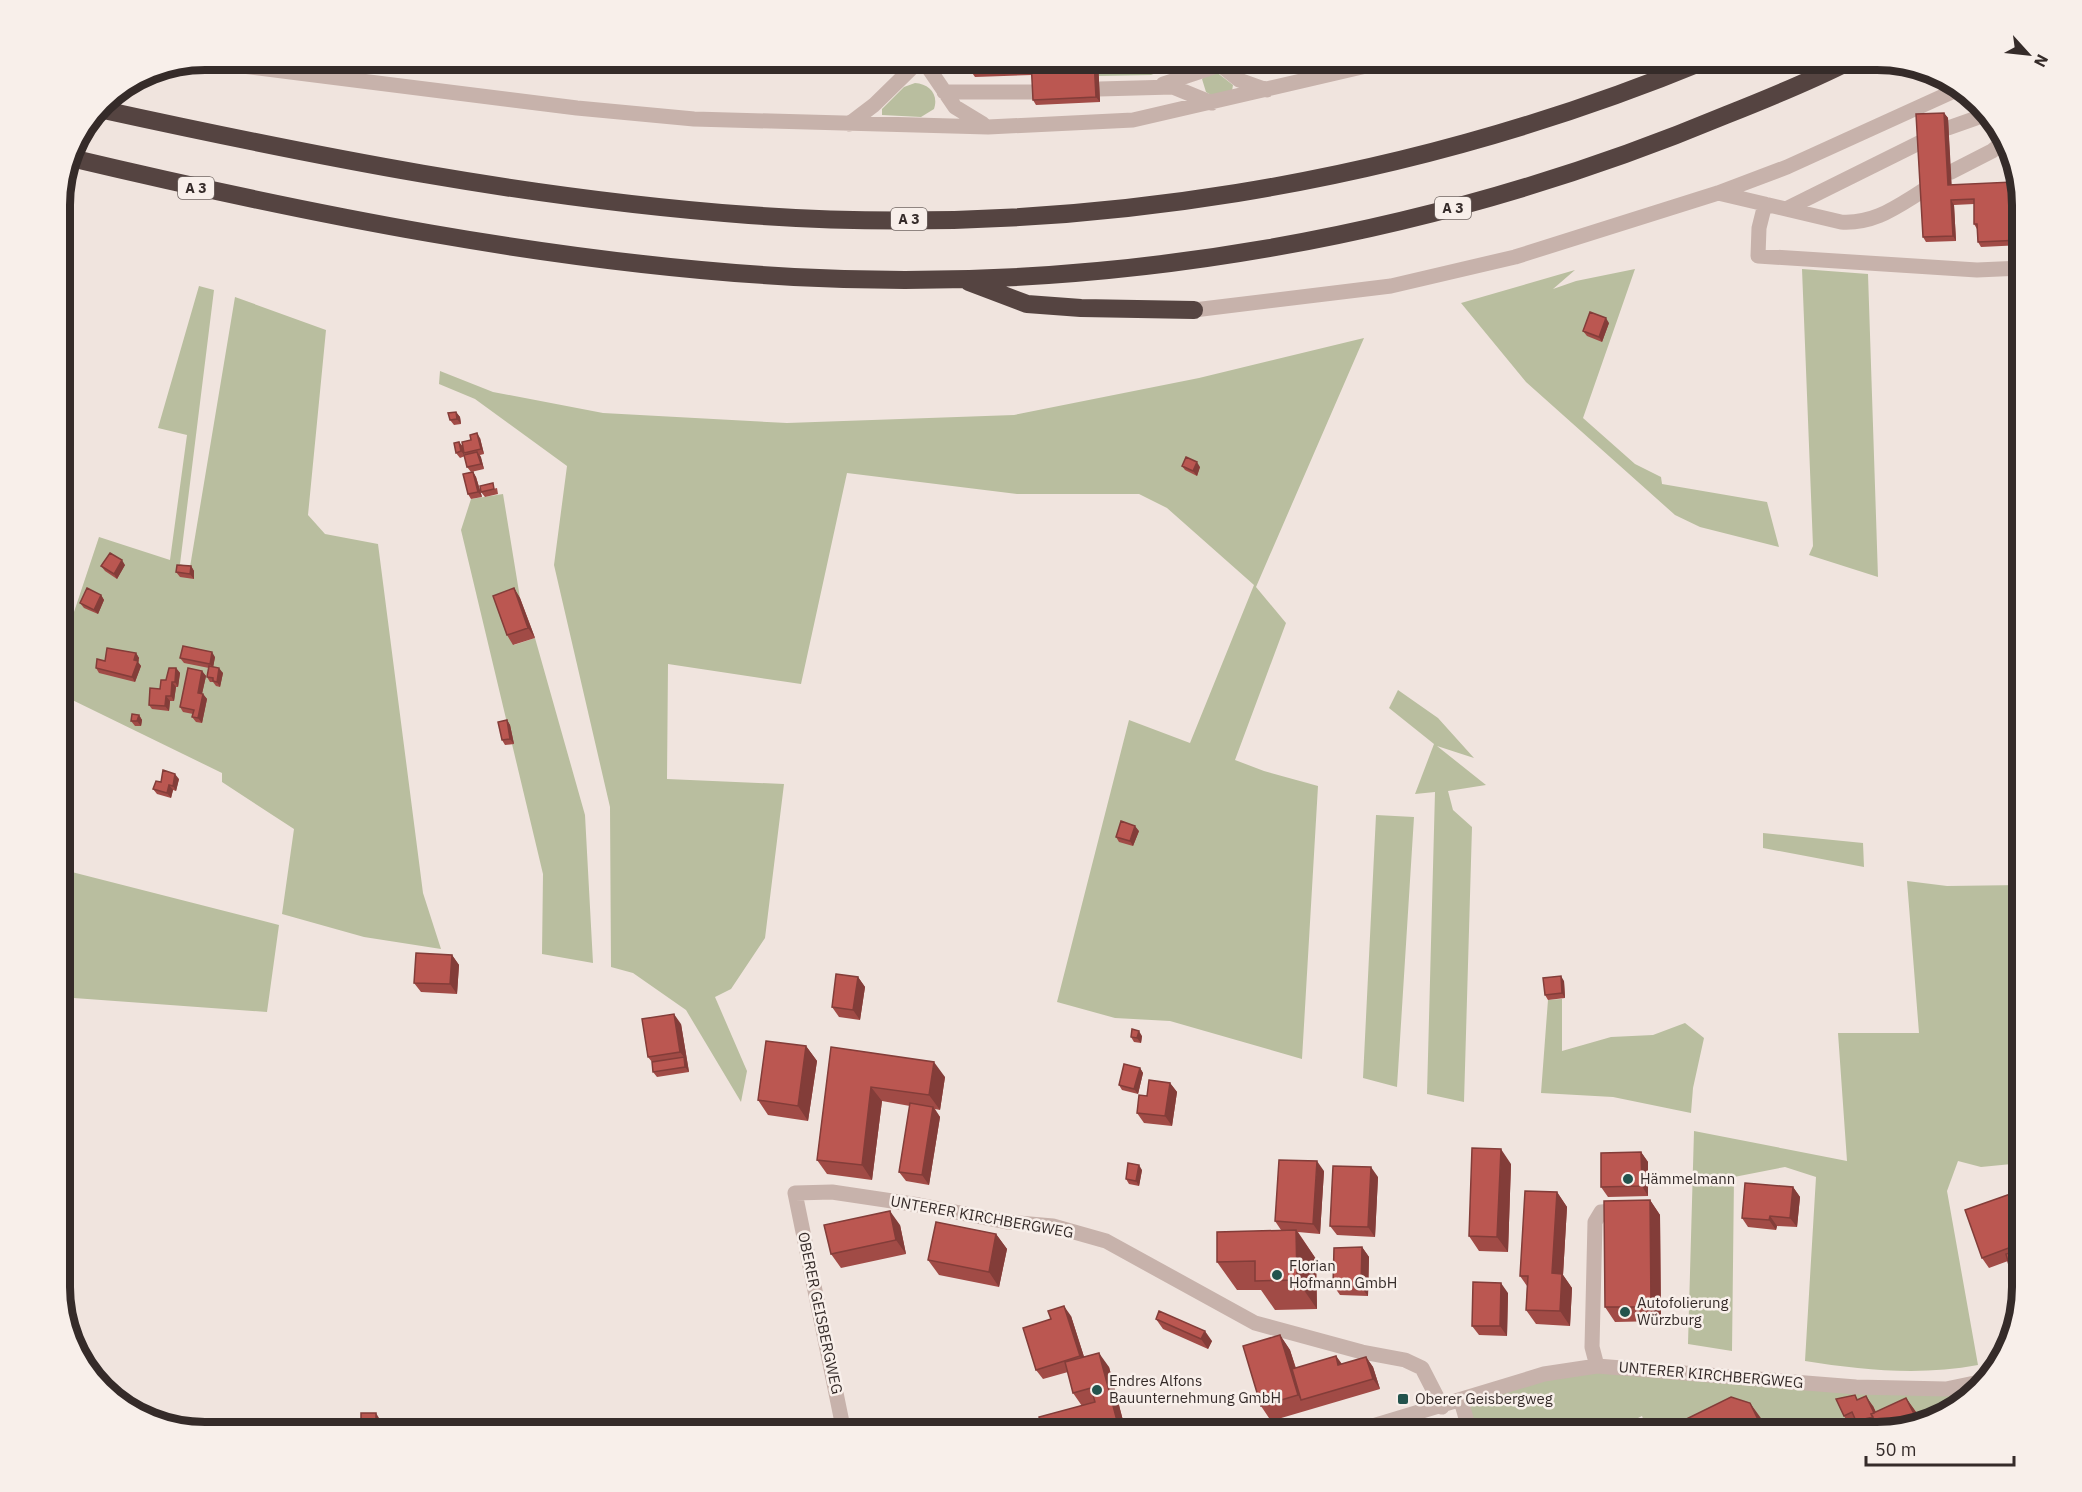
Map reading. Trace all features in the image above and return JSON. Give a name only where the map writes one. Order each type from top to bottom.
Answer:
[{"type":"highway","name":"A 3","points":[[109,111],[388,170],[533,193],[752,216],[975,218],[1043,216],[1214,196],[1337,174],[1426,154],[1520,128],[1682,70]]},
{"type":"highway","name":"A 3","points":[[79,160],[212,191],[522,248],[619,261],[797,277],[958,278],[1040,275],[1151,266],[1268,248],[1460,207],[1565,175],[1673,137],[1829,70]]},
{"type":"highway","points":[[958,278],[1027,304],[1081,308],[1194,310]]},
{"type":"street","points":[[274,70],[577,108],[694,119],[988,127],[1133,120],[1351,70]]},
{"type":"street","points":[[849,124],[874,105],[911,70]]},
{"type":"street","points":[[929,70],[962,112],[988,127]]},
{"type":"street","points":[[1159,86],[1201,70]]},
{"type":"street","points":[[1227,70],[1239,80],[1269,90]]},
{"type":"street","points":[[1099,89],[1159,86],[1184,90],[1212,103]]},
{"type":"street","points":[[944,92],[1036,92]]},
{"type":"street","points":[[1194,310],[1391,286],[1515,257],[1718,193],[1787,167],[1950,93]]},
{"type":"street","points":[[1948,128],[1978,117]]},
{"type":"street","points":[[1786,209],[1921,142]]},
{"type":"street","points":[[1950,172],[1998,146]]},
{"type":"street","points":[[1718,193],[1841,222],[1858,223],[1881,217],[1924,190]]},
{"type":"street","points":[[1765,204],[1759,228],[1758,256],[1977,270],[2012,268]]},
{"type":"street","name":"UNTERER KIRCHBERGWEG","points":[[795,1193],[832,1192],[919,1205],[1007,1222],[1053,1226],[1106,1241],[1255,1323],[1362,1352],[1405,1360],[1422,1368],[1442,1407]]},
{"type":"street","name":"OBERER GEISBERGWEG","points":[[795,1193],[842,1421]]},
{"type":"street","points":[[1597,1365],[1592,1347],[1595,1222],[1601,1212],[1634,1210]]},
{"type":"street","name":"UNTERER KIRCHBERGWEG","points":[[1392,1421],[1544,1374],[1597,1365],[1856,1387],[1946,1389],[1968,1385]]},
{"type":"street","points":[[1461,1401],[1467,1421]]},
{"type":"green space","points":[[1098,70],[1163,70],[1151,75],[1098,76]]},
{"type":"green space","points":[[1215,71],[1233,85],[1232,91],[1211,95],[1206,92],[1202,79],[1205,75]]},
{"type":"green space","points":[[915,83],[925,85],[932,91],[935,99],[934,109],[921,117],[882,115],[882,109],[904,87]]},
{"type":"green space","points":[[1635,269],[1583,418],[1635,464],[1661,477],[1662,484],[1767,502],[1779,547],[1700,527],[1675,515],[1526,382],[1461,303],[1575,270],[1553,289],[1576,281]]},
{"type":"green space","points":[[1802,269],[1868,274],[1878,577],[1809,555],[1813,546]]},
{"type":"green space","points":[[199,286],[214,290],[180,564],[190,567],[235,297],[326,330],[308,515],[325,534],[378,544],[423,893],[441,949],[364,937],[282,914],[294,829],[222,782],[222,773],[71,699],[71,621],[99,537],[170,560],[187,435],[158,428]]},
{"type":"green space","points":[[1364,338],[1256,587],[1286,623],[1235,760],[1264,771],[1318,786],[1302,1059],[1170,1021],[1115,1018],[1057,1002],[1129,720],[1190,743],[1254,585],[1167,508],[1139,494],[1017,494],[847,473],[801,684],[668,664],[667,779],[784,784],[765,938],[731,989],[715,997],[747,1071],[741,1102],[686,1010],[633,973],[611,967],[610,807],[554,565],[567,466],[475,399],[439,384],[440,371],[493,392],[603,413],[787,423],[1014,415],[1199,378]]},
{"type":"green space","points":[[503,494],[520,598],[514,645],[535,638],[585,815],[593,963],[542,954],[543,874],[461,530],[471,499]]},
{"type":"green space","points":[[1398,690],[1438,718],[1474,758],[1437,746],[1486,785],[1448,791],[1453,810],[1472,827],[1464,1102],[1427,1094],[1435,792],[1415,794],[1434,744],[1389,708]]},
{"type":"green space","points":[[1376,815],[1414,817],[1397,1087],[1363,1078]]},
{"type":"green space","points":[[1763,833],[1863,843],[1864,867],[1763,848]]},
{"type":"green space","points":[[71,872],[279,925],[267,1012],[71,998]]},
{"type":"green space","points":[[1907,881],[1947,886],[2012,885],[2012,1164],[1981,1167],[1958,1161],[1947,1191],[1978,1365],[1913,1371],[1848,1367],[1805,1361],[1816,1177],[1785,1167],[1734,1177],[1732,1351],[1688,1344],[1694,1131],[1847,1161],[1838,1033],[1919,1033]]},
{"type":"green space","points":[[1562,999],[1562,1051],[1611,1037],[1653,1035],[1685,1023],[1704,1038],[1693,1088],[1691,1113],[1613,1097],[1541,1093],[1548,1000]]},
{"type":"green space","points":[[1597,1366],[1856,1387],[1971,1382],[1936,1408],[1903,1419],[1885,1421],[1644,1421],[1642,1416],[1632,1421],[1467,1421],[1461,1401]]},
{"type":"building","points":[[1032,70],[1095,70],[1096,97],[1033,100]]},
{"type":"building","points":[[1944,113],[1948,185],[2009,182],[2012,240],[1978,242],[1977,224],[1974,224],[1974,199],[1951,200],[1953,236],[1923,237],[1916,114]]},
{"type":"building","points":[[1590,312],[1606,318],[1599,337],[1583,331]]},
{"type":"building","points":[[456,412],[457,419],[450,420],[448,413]]},
{"type":"building","points":[[477,433],[481,449],[464,453],[462,442],[471,440],[470,435]]},
{"type":"building","points":[[459,442],[461,451],[456,453],[454,443]]},
{"type":"building","points":[[477,452],[481,464],[467,467],[464,455]]},
{"type":"building","points":[[1186,457],[1197,462],[1193,471],[1182,466]]},
{"type":"building","points":[[473,472],[478,492],[468,494],[463,474]]},
{"type":"building","points":[[493,483],[494,489],[481,492],[480,486]]},
{"type":"building","points":[[110,553],[122,560],[114,574],[101,566]]},
{"type":"building","points":[[177,565],[191,566],[190,574],[176,572]]},
{"type":"building","points":[[87,588],[101,595],[94,610],[80,603]]},
{"type":"building","points":[[514,588],[528,628],[507,635],[493,596]]},
{"type":"building","points":[[183,646],[212,652],[210,664],[180,658]]},
{"type":"building","points":[[107,648],[136,653],[134,660],[138,661],[132,677],[96,668],[97,659],[105,661]]},
{"type":"building","points":[[209,666],[219,668],[217,682],[207,677]]},
{"type":"building","points":[[169,668],[176,668],[171,696],[166,696],[165,706],[149,705],[150,688],[160,689],[161,680],[166,680]]},
{"type":"building","points":[[188,668],[202,671],[198,693],[203,694],[198,718],[192,717],[194,710],[180,707]]},
{"type":"building","points":[[132,714],[139,715],[137,721],[131,721]]},
{"type":"building","points":[[507,720],[510,739],[502,740],[498,722]]},
{"type":"building","points":[[163,770],[175,774],[173,786],[169,785],[167,793],[153,789],[156,781],[161,782]]},
{"type":"building","points":[[1121,821],[1135,826],[1130,841],[1116,837]]},
{"type":"building","points":[[416,953],[452,955],[450,984],[414,983]]},
{"type":"building","points":[[836,974],[858,977],[853,1010],[832,1007]]},
{"type":"building","points":[[1561,976],[1562,993],[1545,995],[1543,978]]},
{"type":"building","points":[[674,1014],[680,1052],[648,1057],[642,1019]]},
{"type":"building","points":[[1132,1029],[1139,1031],[1137,1038],[1131,1037]]},
{"type":"building","points":[[766,1041],[806,1046],[798,1106],[758,1100]]},
{"type":"building","points":[[831,1047],[934,1062],[929,1095],[871,1087],[862,1165],[817,1160]]},
{"type":"building","points":[[684,1057],[685,1067],[653,1072],[652,1062]]},
{"type":"building","points":[[1124,1064],[1140,1068],[1134,1089],[1119,1085]]},
{"type":"building","points":[[1149,1080],[1170,1083],[1165,1116],[1137,1113],[1139,1095],[1147,1096]]},
{"type":"building","points":[[910,1103],[933,1107],[922,1175],[899,1172]]},
{"type":"building","points":[[1472,1148],[1501,1149],[1497,1237],[1469,1236]]},
{"type":"building","points":[[1641,1152],[1642,1186],[1601,1187],[1601,1153]]},
{"type":"building","points":[[1279,1160],[1317,1161],[1313,1224],[1275,1221]]},
{"type":"building","points":[[1128,1163],[1139,1165],[1136,1181],[1126,1179]]},
{"type":"building","points":[[1333,1166],[1371,1167],[1368,1227],[1330,1226]]},
{"type":"building","points":[[1745,1183],[1793,1187],[1790,1218],[1770,1216],[1769,1220],[1742,1218]]},
{"type":"building","points":[[1525,1191],[1557,1192],[1552,1273],[1562,1274],[1560,1311],[1526,1310],[1528,1276],[1520,1276]]},
{"type":"building","points":[[2012,1193],[2012,1247],[1982,1258],[1965,1210]]},
{"type":"building","points":[[1650,1200],[1651,1307],[1605,1307],[1604,1201]]},
{"type":"building","points":[[890,1211],[896,1240],[831,1254],[824,1225]]},
{"type":"building","points":[[936,1222],[996,1234],[989,1272],[928,1260]]},
{"type":"building","points":[[1296,1230],[1297,1280],[1255,1281],[1255,1261],[1217,1262],[1217,1232]]},
{"type":"building","points":[[1362,1247],[1361,1287],[1333,1285],[1334,1248]]},
{"type":"building","points":[[2012,1252],[2012,1276],[2006,1254]]},
{"type":"building","points":[[1473,1282],[1501,1283],[1500,1326],[1472,1326]]},
{"type":"building","points":[[1064,1306],[1080,1356],[1036,1370],[1023,1328],[1051,1319],[1048,1311]]},
{"type":"building","points":[[1159,1311],[1205,1331],[1201,1339],[1156,1319]]},
{"type":"building","points":[[1280,1335],[1298,1395],[1261,1406],[1243,1346]]},
{"type":"building","points":[[1099,1353],[1117,1421],[1040,1421],[1039,1417],[1095,1402],[1091,1388],[1073,1393],[1065,1362]]},
{"type":"building","points":[[1336,1356],[1338,1365],[1366,1357],[1373,1379],[1301,1400],[1292,1369]]},
{"type":"building","points":[[1855,1395],[1857,1400],[1866,1396],[1874,1413],[1871,1414],[1873,1417],[1856,1421],[1852,1412],[1844,1416],[1836,1399]]},
{"type":"building","points":[[1731,1397],[1750,1403],[1759,1421],[1682,1421]]},
{"type":"building","points":[[1906,1398],[1915,1416],[1903,1419],[1874,1421],[1871,1414]]},
{"type":"building","points":[[361,1413],[376,1413],[376,1421],[361,1421]]},
{"type":"place","name":"Hämmelmann","points":[[1628,1179]]},
{"type":"place","name":"Florian Hofmann GmbH","points":[[1277,1275]]},
{"type":"place","name":"Autofolierung Würzburg","points":[[1625,1312]]},
{"type":"place","name":"Endres Alfons Bauunternehmung GmbH","points":[[1097,1390]]},
{"type":"place","name":"Oberer Geisbergweg","points":[[1403,1399]]}]
